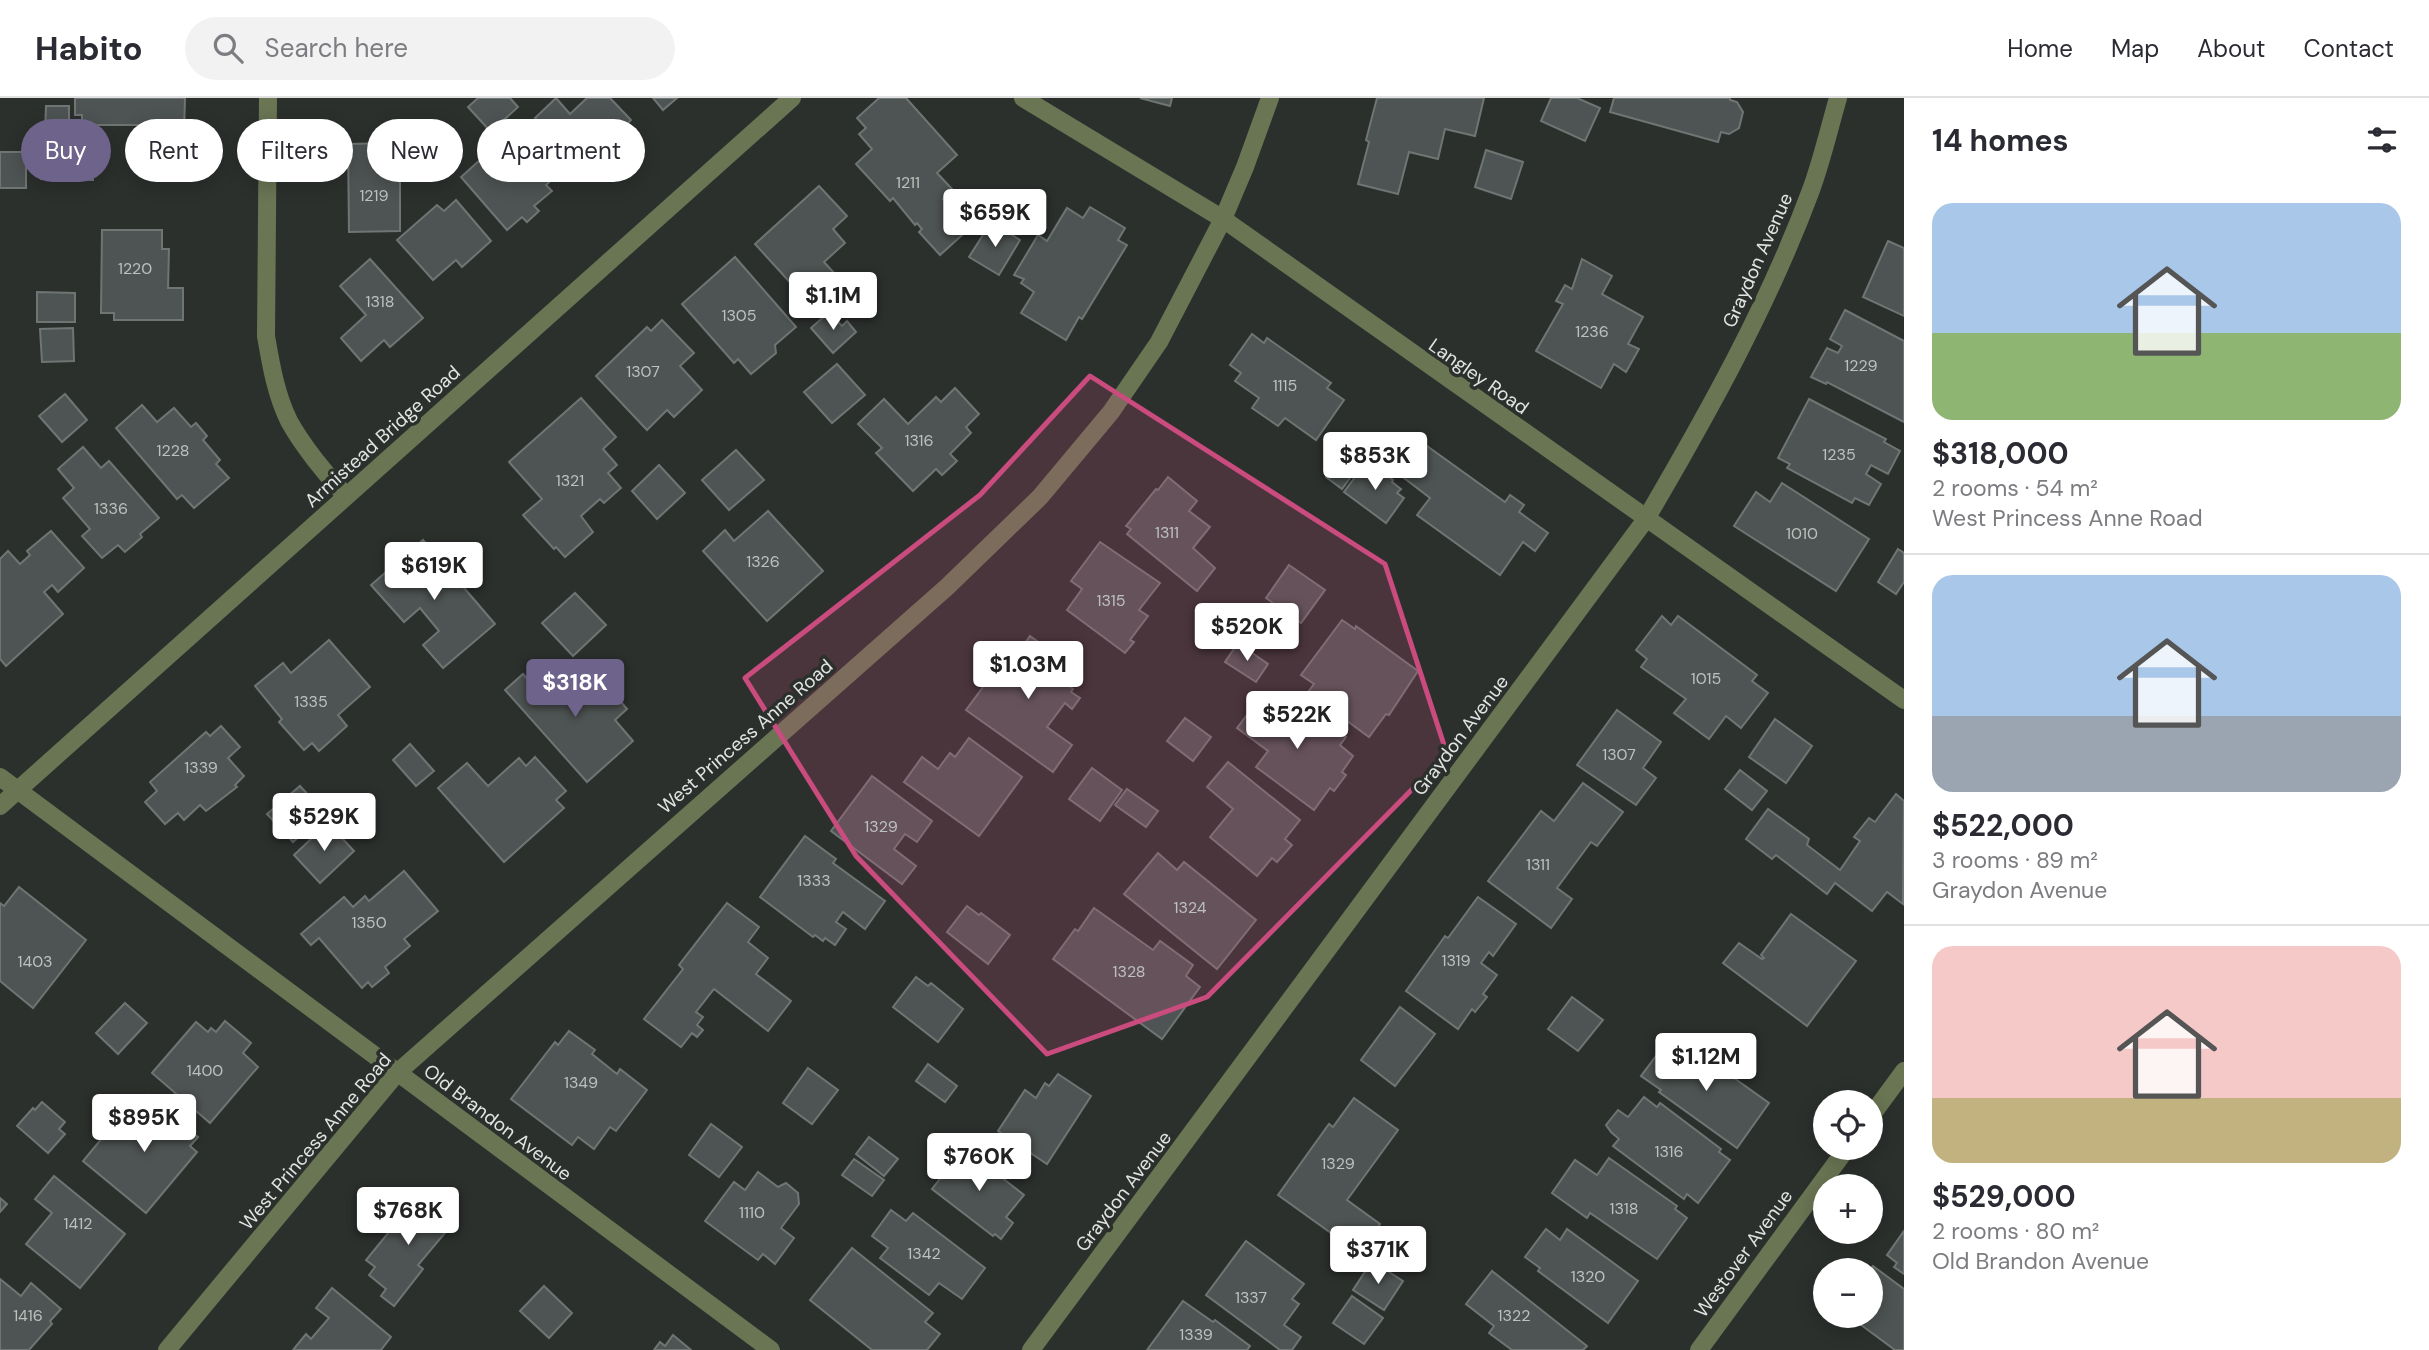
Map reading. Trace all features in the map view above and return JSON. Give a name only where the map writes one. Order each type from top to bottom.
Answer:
[{"type":"street","points":[[268,98],[266,337],[272,376],[290,422],[331,480],[346,496]]},
{"type":"street","name":"Armistead Bridge Road","points":[[0,806],[792,98]]},
{"type":"street","name":"Langley Road","points":[[1023,98],[1223,219],[1904,700]]},
{"type":"street","name":"West Princess Anne Road","points":[[167,1350],[397,1073],[947,587],[1040,497],[1111,412],[1159,342],[1223,219],[1270,98]]},
{"type":"street","name":"Graydon Avenue","points":[[1031,1350],[1646,519],[1709,412],[1770,289],[1812,189],[1838,98]]},
{"type":"street","name":"Old Brandon Avenue","points":[[0,776],[771,1350]]},
{"type":"street","points":[[1883,1100],[1904,1071]]},
{"type":"street","name":"Westover Avenue","points":[[1699,1350],[1838,1160]]},
{"type":"highlighted area","points":[[1090,376],[1385,564],[1447,754],[1207,997],[1047,1054],[856,856],[745,678],[980,495]]},
{"type":"building","points":[[75,98],[185,98],[184,119],[125,119],[125,125],[111,125],[111,119],[82,119],[82,115],[75,115]]},
{"type":"building","points":[[478,98],[510,98],[518,107],[505,119],[479,119],[468,107]]},
{"type":"building","points":[[556,98],[570,114],[587,98],[610,98],[630,119],[536,119]]},
{"type":"building","points":[[653,98],[677,98],[663,110]]},
{"type":"building","points":[[879,98],[906,98],[957,155],[937,173],[953,190],[943,199],[969,229],[940,255],[919,232],[922,229],[917,223],[915,225],[893,198],[890,201],[856,164],[872,149],[859,134],[866,128],[857,118]]},
{"type":"building","points":[[1140,98],[1172,98],[1170,106]]},
{"type":"building","points":[[1377,98],[1484,98],[1475,136],[1445,129],[1438,159],[1409,152],[1398,194],[1358,184]]},
{"type":"building","points":[[1551,98],[1577,98],[1600,108],[1585,141],[1541,121]]},
{"type":"building","points":[[1614,98],[1730,98],[1737,102],[1743,112],[1739,128],[1729,134],[1721,132],[1718,142],[1610,112]]},
{"type":"building","points":[[46,106],[69,106],[69,119],[46,119]]},
{"type":"building","points":[[353,144],[367,144],[367,182],[400,182],[400,231],[349,232],[348,182],[353,182]]},
{"type":"building","points":[[1486,150],[1523,162],[1511,199],[1475,187]]},
{"type":"building","points":[[0,152],[21,152],[21,182],[26,182],[26,188],[0,188]]},
{"type":"building","points":[[477,163],[477,182],[549,182],[546,185],[552,191],[534,206],[539,211],[527,222],[522,217],[507,230],[463,179],[463,175]]},
{"type":"building","points":[[819,186],[847,216],[833,229],[845,243],[824,262],[846,286],[817,312],[755,244]]},
{"type":"building","points":[[456,200],[491,241],[462,267],[456,260],[433,280],[397,240],[437,205],[444,211]]},
{"type":"building","points":[[1090,207],[1125,228],[1118,240],[1127,245],[1082,319],[1079,317],[1066,340],[1021,313],[1034,292],[1021,283],[1024,279],[1014,275],[1038,235],[1047,241],[1067,208],[1083,218]]},
{"type":"building","points":[[991,222],[1020,240],[999,275],[969,257]]},
{"type":"building","points":[[102,230],[162,230],[162,249],[169,249],[168,288],[183,288],[183,320],[114,320],[114,313],[101,313]]},
{"type":"building","points":[[1888,241],[1904,248],[1904,316],[1863,297]]},
{"type":"building","points":[[735,257],[796,327],[775,345],[776,353],[751,374],[738,359],[734,363],[682,304]]},
{"type":"building","points":[[370,259],[423,318],[390,347],[384,340],[361,361],[341,338],[366,315],[340,286]]},
{"type":"building","points":[[1582,259],[1612,276],[1602,294],[1643,317],[1628,344],[1639,349],[1626,372],[1614,364],[1601,388],[1536,351],[1563,304],[1556,301],[1565,285],[1572,289]]},
{"type":"building","points":[[37,292],[75,293],[75,322],[37,322]]},
{"type":"building","points":[[1845,310],[1904,341],[1904,422],[1827,382],[1826,384],[1811,377],[1827,348],[1838,353],[1842,346],[1830,339]]},
{"type":"building","points":[[829,312],[842,326],[847,321],[856,332],[833,353],[811,328]]},
{"type":"building","points":[[662,320],[694,353],[680,366],[702,390],[674,417],[667,410],[647,430],[596,376],[647,327],[651,331]]},
{"type":"building","points":[[73,328],[74,361],[42,362],[40,329]]},
{"type":"building","points":[[1252,334],[1264,343],[1267,338],[1331,383],[1327,388],[1344,400],[1316,440],[1285,418],[1278,426],[1252,408],[1259,398],[1235,381],[1241,373],[1230,365]]},
{"type":"building","points":[[837,364],[865,395],[832,423],[804,392]]},
{"type":"building","points":[[955,388],[979,414],[966,427],[971,433],[950,454],[957,461],[942,475],[936,469],[913,491],[876,453],[882,448],[858,424],[884,399],[908,424],[936,397],[941,402]]},
{"type":"building","points":[[65,394],[87,420],[62,442],[39,416]]},
{"type":"building","points":[[581,398],[616,437],[603,449],[617,465],[608,473],[621,488],[604,503],[600,499],[581,516],[593,532],[565,557],[556,547],[554,549],[523,515],[542,499],[509,462]]},
{"type":"building","points":[[1809,399],[1886,439],[1884,442],[1900,451],[1888,474],[1871,465],[1866,474],[1881,484],[1869,505],[1855,498],[1852,503],[1787,468],[1790,464],[1778,458]]},
{"type":"building","points":[[142,405],[157,422],[174,408],[191,427],[196,423],[207,436],[203,440],[220,460],[216,464],[229,478],[194,508],[182,495],[177,499],[116,428]]},
{"type":"building","points":[[1427,446],[1505,502],[1510,495],[1524,505],[1519,512],[1548,533],[1535,551],[1523,542],[1500,575],[1417,515],[1430,498],[1404,478]]},
{"type":"building","points":[[83,447],[101,468],[109,461],[159,518],[140,534],[142,537],[125,552],[118,545],[102,558],[82,536],[90,529],[63,498],[74,488],[58,469]]},
{"type":"building","points":[[1347,448],[1363,460],[1342,489],[1326,477]]},
{"type":"building","points":[[736,450],[764,480],[729,510],[702,480]]},
{"type":"building","points":[[1367,461],[1393,480],[1401,489],[1397,493],[1404,498],[1386,523],[1344,492]]},
{"type":"building","points":[[659,465],[685,493],[657,519],[632,491]]},
{"type":"building","points":[[1168,477],[1197,501],[1189,511],[1210,527],[1193,548],[1215,568],[1197,591],[1127,534],[1131,529],[1126,526]]},
{"type":"building","points":[[1782,483],[1869,539],[1836,591],[1734,526],[1756,492],[1770,502]]},
{"type":"building","points":[[768,511],[823,571],[767,621],[703,551],[725,530],[734,541]]},
{"type":"building","points":[[51,531],[84,568],[58,592],[52,585],[44,592],[63,614],[6,666],[0,659],[0,559],[8,551],[20,564],[30,555],[27,551]]},
{"type":"building","points":[[423,540],[495,624],[443,668],[423,645],[439,631],[420,608],[404,622],[371,585]]},
{"type":"building","points":[[1100,542],[1160,583],[1139,610],[1148,616],[1130,640],[1134,642],[1125,653],[1067,610],[1082,589],[1071,581]]},
{"type":"building","points":[[1898,549],[1904,553],[1904,582],[1896,594],[1878,582]]},
{"type":"building","points":[[1289,565],[1325,590],[1301,623],[1266,598]]},
{"type":"building","points":[[575,593],[606,625],[573,656],[542,623]]},
{"type":"building","points":[[1662,616],[1671,625],[1678,616],[1757,675],[1752,681],[1768,693],[1741,728],[1726,716],[1709,739],[1674,713],[1686,699],[1641,667],[1647,659],[1636,650]]},
{"type":"building","points":[[1342,620],[1355,629],[1356,626],[1418,671],[1389,715],[1386,714],[1369,737],[1308,692],[1314,684],[1301,675]]},
{"type":"building","points":[[1030,636],[1079,671],[1068,685],[1073,689],[1071,692],[1080,698],[1072,709],[1065,703],[1047,727],[1072,745],[1053,772],[966,710],[1015,644],[1021,649]]},
{"type":"building","points":[[329,640],[370,687],[338,715],[347,726],[319,751],[312,743],[304,750],[279,722],[282,719],[255,686],[283,663],[291,673]]},
{"type":"building","points":[[1238,643],[1268,664],[1256,682],[1225,662]]},
{"type":"building","points":[[564,664],[591,696],[605,683],[627,709],[615,720],[633,741],[587,782],[505,690],[523,674],[536,689]]},
{"type":"building","points":[[1264,693],[1294,715],[1296,713],[1309,723],[1315,715],[1346,737],[1340,745],[1353,756],[1342,772],[1346,775],[1334,791],[1330,788],[1314,810],[1256,767],[1268,751],[1237,728]]},
{"type":"building","points":[[1617,710],[1661,742],[1643,768],[1656,778],[1636,805],[1577,765]]},
{"type":"building","points":[[1185,718],[1211,737],[1193,761],[1167,741]]},
{"type":"building","points":[[1775,719],[1812,746],[1786,783],[1749,757]]},
{"type":"building","points":[[221,726],[240,747],[228,758],[244,776],[235,785],[237,787],[206,811],[200,805],[184,820],[178,813],[165,824],[145,802],[157,791],[150,782],[206,732],[210,736]]},
{"type":"building","points":[[969,738],[1022,777],[979,836],[904,782],[922,757],[938,769],[950,753],[955,757]]},
{"type":"building","points":[[410,744],[434,771],[416,786],[393,760]]},
{"type":"building","points":[[535,757],[566,791],[556,800],[564,808],[504,862],[438,788],[467,763],[488,786],[519,758],[526,766]]},
{"type":"building","points":[[1228,762],[1300,820],[1285,839],[1292,845],[1277,862],[1272,858],[1257,876],[1210,837],[1233,809],[1207,787]]},
{"type":"building","points":[[1092,768],[1122,790],[1100,821],[1069,799]]},
{"type":"building","points":[[1740,770],[1767,791],[1752,810],[1725,789]]},
{"type":"building","points":[[872,776],[932,821],[917,842],[905,834],[894,849],[916,866],[902,884],[831,831]]},
{"type":"building","points":[[1583,783],[1623,812],[1597,846],[1591,842],[1557,888],[1572,899],[1551,928],[1488,881],[1541,811],[1554,821]]},
{"type":"building","points":[[300,786],[325,813],[293,842],[267,814]]},
{"type":"building","points":[[1127,789],[1158,811],[1146,827],[1115,805]]},
{"type":"building","points":[[1896,794],[1904,801],[1903,904],[1887,892],[1872,911],[1835,883],[1827,894],[1776,855],[1772,859],[1746,839],[1768,809],[1809,839],[1807,845],[1840,870],[1860,841],[1854,837],[1869,818],[1875,822]]},
{"type":"building","points":[[328,823],[354,851],[320,883],[294,855]]},
{"type":"building","points":[[805,836],[836,859],[833,863],[885,901],[865,929],[843,912],[836,922],[846,929],[835,945],[825,938],[823,941],[815,935],[813,937],[760,897]]},
{"type":"building","points":[[1158,853],[1177,870],[1184,862],[1256,920],[1217,969],[1124,894]]},
{"type":"building","points":[[404,871],[438,911],[404,939],[410,946],[385,967],[389,973],[372,987],[368,982],[362,988],[319,938],[311,945],[301,934],[344,897],[353,907],[365,896],[369,901]]},
{"type":"building","points":[[19,887],[86,940],[33,1008],[0,981],[0,903],[4,906]]},
{"type":"building","points":[[1478,897],[1516,924],[1493,956],[1489,952],[1481,963],[1497,975],[1483,994],[1487,997],[1475,1012],[1472,1009],[1458,1029],[1406,991],[1445,936],[1448,938]]},
{"type":"building","points":[[727,903],[759,927],[748,942],[768,958],[756,974],[791,1001],[768,1031],[714,989],[696,1012],[703,1017],[697,1025],[703,1030],[697,1037],[692,1033],[681,1047],[644,1019],[683,969],[679,965]]},
{"type":"building","points":[[967,906],[1010,935],[988,964],[947,932]]},
{"type":"building","points":[[1094,908],[1153,950],[1160,941],[1193,965],[1186,976],[1200,987],[1162,1039],[1053,959]]},
{"type":"building","points":[[1791,914],[1856,961],[1807,1026],[1723,963],[1739,943],[1764,958],[1761,955]]},
{"type":"building","points":[[916,977],[928,986],[931,983],[963,1009],[938,1042],[893,1007]]},
{"type":"building","points":[[1572,997],[1603,1020],[1578,1051],[1548,1029]]},
{"type":"building","points":[[125,1003],[147,1023],[118,1054],[96,1033]]},
{"type":"building","points":[[1400,1007],[1435,1034],[1395,1086],[1361,1060]]},
{"type":"building","points":[[225,1021],[251,1043],[243,1053],[258,1067],[210,1123],[152,1073],[196,1022],[208,1032],[211,1028],[216,1032]]},
{"type":"building","points":[[569,1031],[595,1050],[592,1054],[617,1074],[620,1069],[647,1090],[616,1131],[610,1127],[594,1149],[578,1137],[572,1145],[511,1099],[555,1042],[558,1045]]},
{"type":"building","points":[[1665,1044],[1684,1058],[1692,1048],[1769,1103],[1737,1148],[1641,1076]]},
{"type":"building","points":[[928,1064],[957,1086],[945,1102],[916,1081]]},
{"type":"building","points":[[808,1068],[838,1090],[812,1124],[783,1103]]},
{"type":"building","points":[[1058,1074],[1091,1096],[1047,1164],[998,1131],[1025,1090],[1036,1098],[1045,1083],[1049,1086]]},
{"type":"building","points":[[148,1095],[198,1137],[190,1146],[197,1152],[146,1213],[83,1161],[108,1131],[114,1136]]},
{"type":"building","points":[[1644,1097],[1657,1107],[1660,1103],[1721,1149],[1719,1152],[1730,1160],[1698,1203],[1687,1194],[1684,1199],[1613,1146],[1619,1139],[1606,1125],[1618,1110],[1628,1117]]},
{"type":"building","points":[[1354,1098],[1398,1130],[1347,1200],[1380,1224],[1359,1253],[1278,1195],[1329,1124],[1333,1127]]},
{"type":"building","points":[[42,1102],[65,1122],[59,1129],[65,1134],[48,1153],[17,1126]]},
{"type":"building","points":[[711,1124],[742,1147],[719,1177],[689,1155]]},
{"type":"building","points":[[869,1137],[898,1159],[884,1176],[856,1154]]},
{"type":"building","points":[[964,1148],[1024,1195],[1006,1217],[1013,1223],[1001,1239],[995,1234],[993,1236],[932,1189]]},
{"type":"building","points":[[1609,1158],[1677,1206],[1675,1209],[1687,1218],[1657,1259],[1590,1213],[1587,1218],[1552,1193],[1575,1160],[1597,1175]]},
{"type":"building","points":[[854,1159],[884,1180],[872,1196],[842,1175]]},
{"type":"building","points":[[758,1172],[778,1187],[786,1183],[798,1193],[799,1204],[781,1228],[794,1238],[775,1264],[763,1254],[758,1260],[705,1221],[734,1182],[745,1190]]},
{"type":"building","points":[[54,1176],[125,1234],[80,1288],[26,1244],[52,1213],[35,1199]]},
{"type":"building","points":[[421,1193],[455,1221],[418,1265],[423,1269],[394,1306],[381,1296],[386,1289],[369,1275],[375,1267],[366,1260]]},
{"type":"building","points":[[0,1198],[7,1204],[0,1212]]},
{"type":"building","points":[[891,1210],[906,1221],[913,1213],[985,1268],[962,1299],[939,1283],[929,1295],[880,1258],[888,1248],[872,1236]]},
{"type":"building","points":[[1546,1229],[1560,1240],[1567,1229],[1638,1281],[1608,1323],[1538,1271],[1540,1268],[1525,1257]]},
{"type":"building","points":[[1904,1231],[1904,1274],[1894,1267],[1897,1263],[1887,1255]]},
{"type":"building","points":[[1246,1241],[1304,1284],[1292,1299],[1299,1304],[1284,1325],[1301,1337],[1292,1350],[1280,1350],[1206,1295]]},
{"type":"building","points":[[852,1248],[933,1313],[925,1322],[940,1334],[927,1350],[872,1350],[810,1300]]},
{"type":"building","points":[[1372,1261],[1403,1281],[1384,1310],[1353,1290]]},
{"type":"building","points":[[1492,1271],[1587,1346],[1583,1350],[1512,1350],[1489,1333],[1494,1326],[1466,1304]]},
{"type":"building","points":[[1883,1273],[1904,1289],[1904,1350],[1895,1350],[1865,1328],[1883,1328]]},
{"type":"building","points":[[0,1279],[21,1296],[31,1283],[61,1309],[50,1321],[52,1324],[29,1350],[0,1350]]},
{"type":"building","points":[[544,1286],[572,1313],[549,1338],[520,1311]]},
{"type":"building","points":[[332,1288],[391,1337],[381,1350],[293,1350],[306,1334],[311,1339],[329,1318],[316,1308]]},
{"type":"building","points":[[1352,1296],[1383,1318],[1364,1344],[1333,1323]]},
{"type":"building","points":[[1183,1301],[1250,1346],[1247,1350],[1147,1350]]},
{"type":"building","points":[[673,1335],[691,1350],[654,1350],[660,1342],[665,1346]]}]
